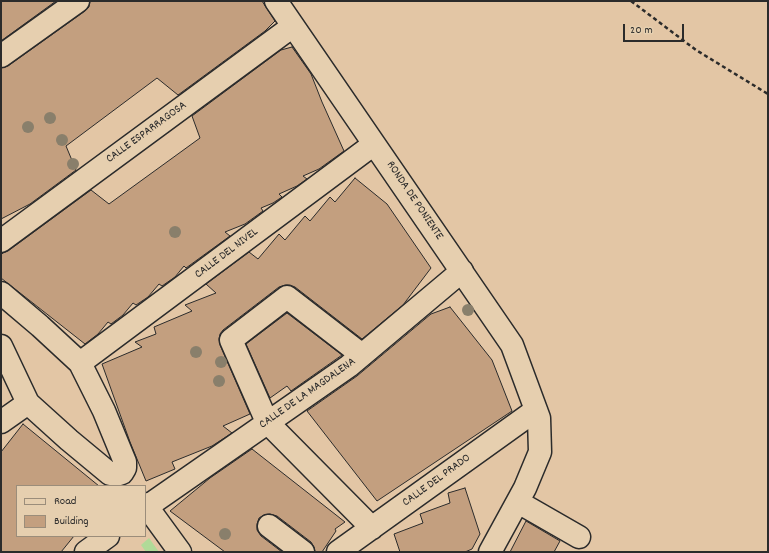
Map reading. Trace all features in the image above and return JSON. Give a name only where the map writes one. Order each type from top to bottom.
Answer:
[{"type":"street","points":[[1,56],[78,1]]},
{"type":"street","name":"RONDA DE PONIENTE","points":[[276,1],[512,345],[539,418],[540,452],[525,488],[490,552]]},
{"type":"street","name":"CALLE ESPARRAGOSA","points":[[1,241],[293,26]]},
{"type":"street","name":"CALLE DEL NIVEL","points":[[80,363],[374,144]]},
{"type":"street","name":"CALLE DE LA MAGDALENA","points":[[146,506],[348,366],[462,271]]},
{"type":"street","points":[[1,293],[80,363],[104,411],[125,462],[127,479]]},
{"type":"street","points":[[362,355],[287,297],[231,340],[267,422],[372,528]]},
{"type":"street","points":[[1,346],[28,403],[110,474],[127,479]]},
{"type":"street","points":[[1,422],[28,403]]},
{"type":"street","name":"CALLE DEL PRADO","points":[[338,552],[536,410]]},
{"type":"street","points":[[518,502],[579,537]]},
{"type":"street","points":[[146,506],[180,552]]},
{"type":"street","points":[[269,526],[303,552]]},
{"type":"street","points":[[86,552],[107,537]]},
{"type":"path","points":[[631,1],[696,50],[768,94]]},
{"type":"green space","points":[[149,538],[159,552],[146,552],[141,545]]},
{"type":"building","points":[[1,1],[56,1],[1,41]]},
{"type":"building","points":[[90,1],[262,1],[275,21],[265,31],[178,95],[157,78],[66,146],[76,170],[30,204],[1,219],[1,68],[8,66],[85,11],[89,7]]},
{"type":"building","points":[[292,47],[311,74],[344,151],[319,169],[303,176],[307,179],[297,186],[279,194],[282,197],[261,208],[263,211],[245,224],[225,232],[230,236],[186,268],[184,266],[175,277],[162,286],[159,284],[148,297],[136,305],[133,303],[123,315],[111,324],[108,322],[98,334],[85,344],[1,278],[1,255],[3,253],[8,251],[91,190],[109,204],[200,138],[192,116],[281,50]]},
{"type":"building","points":[[355,178],[387,204],[431,268],[403,305],[362,339],[295,287],[285,285],[279,287],[223,330],[220,334],[220,345],[250,414],[223,426],[232,433],[212,446],[172,462],[175,469],[146,481],[130,442],[102,364],[142,347],[135,342],[156,334],[154,327],[192,311],[185,305],[216,293],[206,284],[249,252],[258,259],[279,234],[285,240],[305,216],[310,221],[330,197],[335,202]]},
{"type":"building","points":[[450,307],[492,360],[512,411],[377,501],[307,411],[357,376],[431,314]]},
{"type":"building","points":[[287,313],[342,355],[291,391],[287,386],[270,398],[246,344]]},
{"type":"building","points":[[23,424],[98,485],[16,485],[16,537],[73,537],[61,552],[1,552],[1,452]]},
{"type":"building","points":[[252,449],[345,522],[335,529],[336,531],[322,552],[315,552],[311,542],[277,516],[270,514],[259,518],[257,530],[261,536],[282,552],[225,552],[170,511],[210,478]]},
{"type":"building","points":[[465,488],[480,534],[472,549],[465,552],[400,552],[394,534],[423,523],[420,514],[450,503],[448,493]]},
{"type":"building","points":[[526,521],[560,541],[554,552],[510,552]]}]
